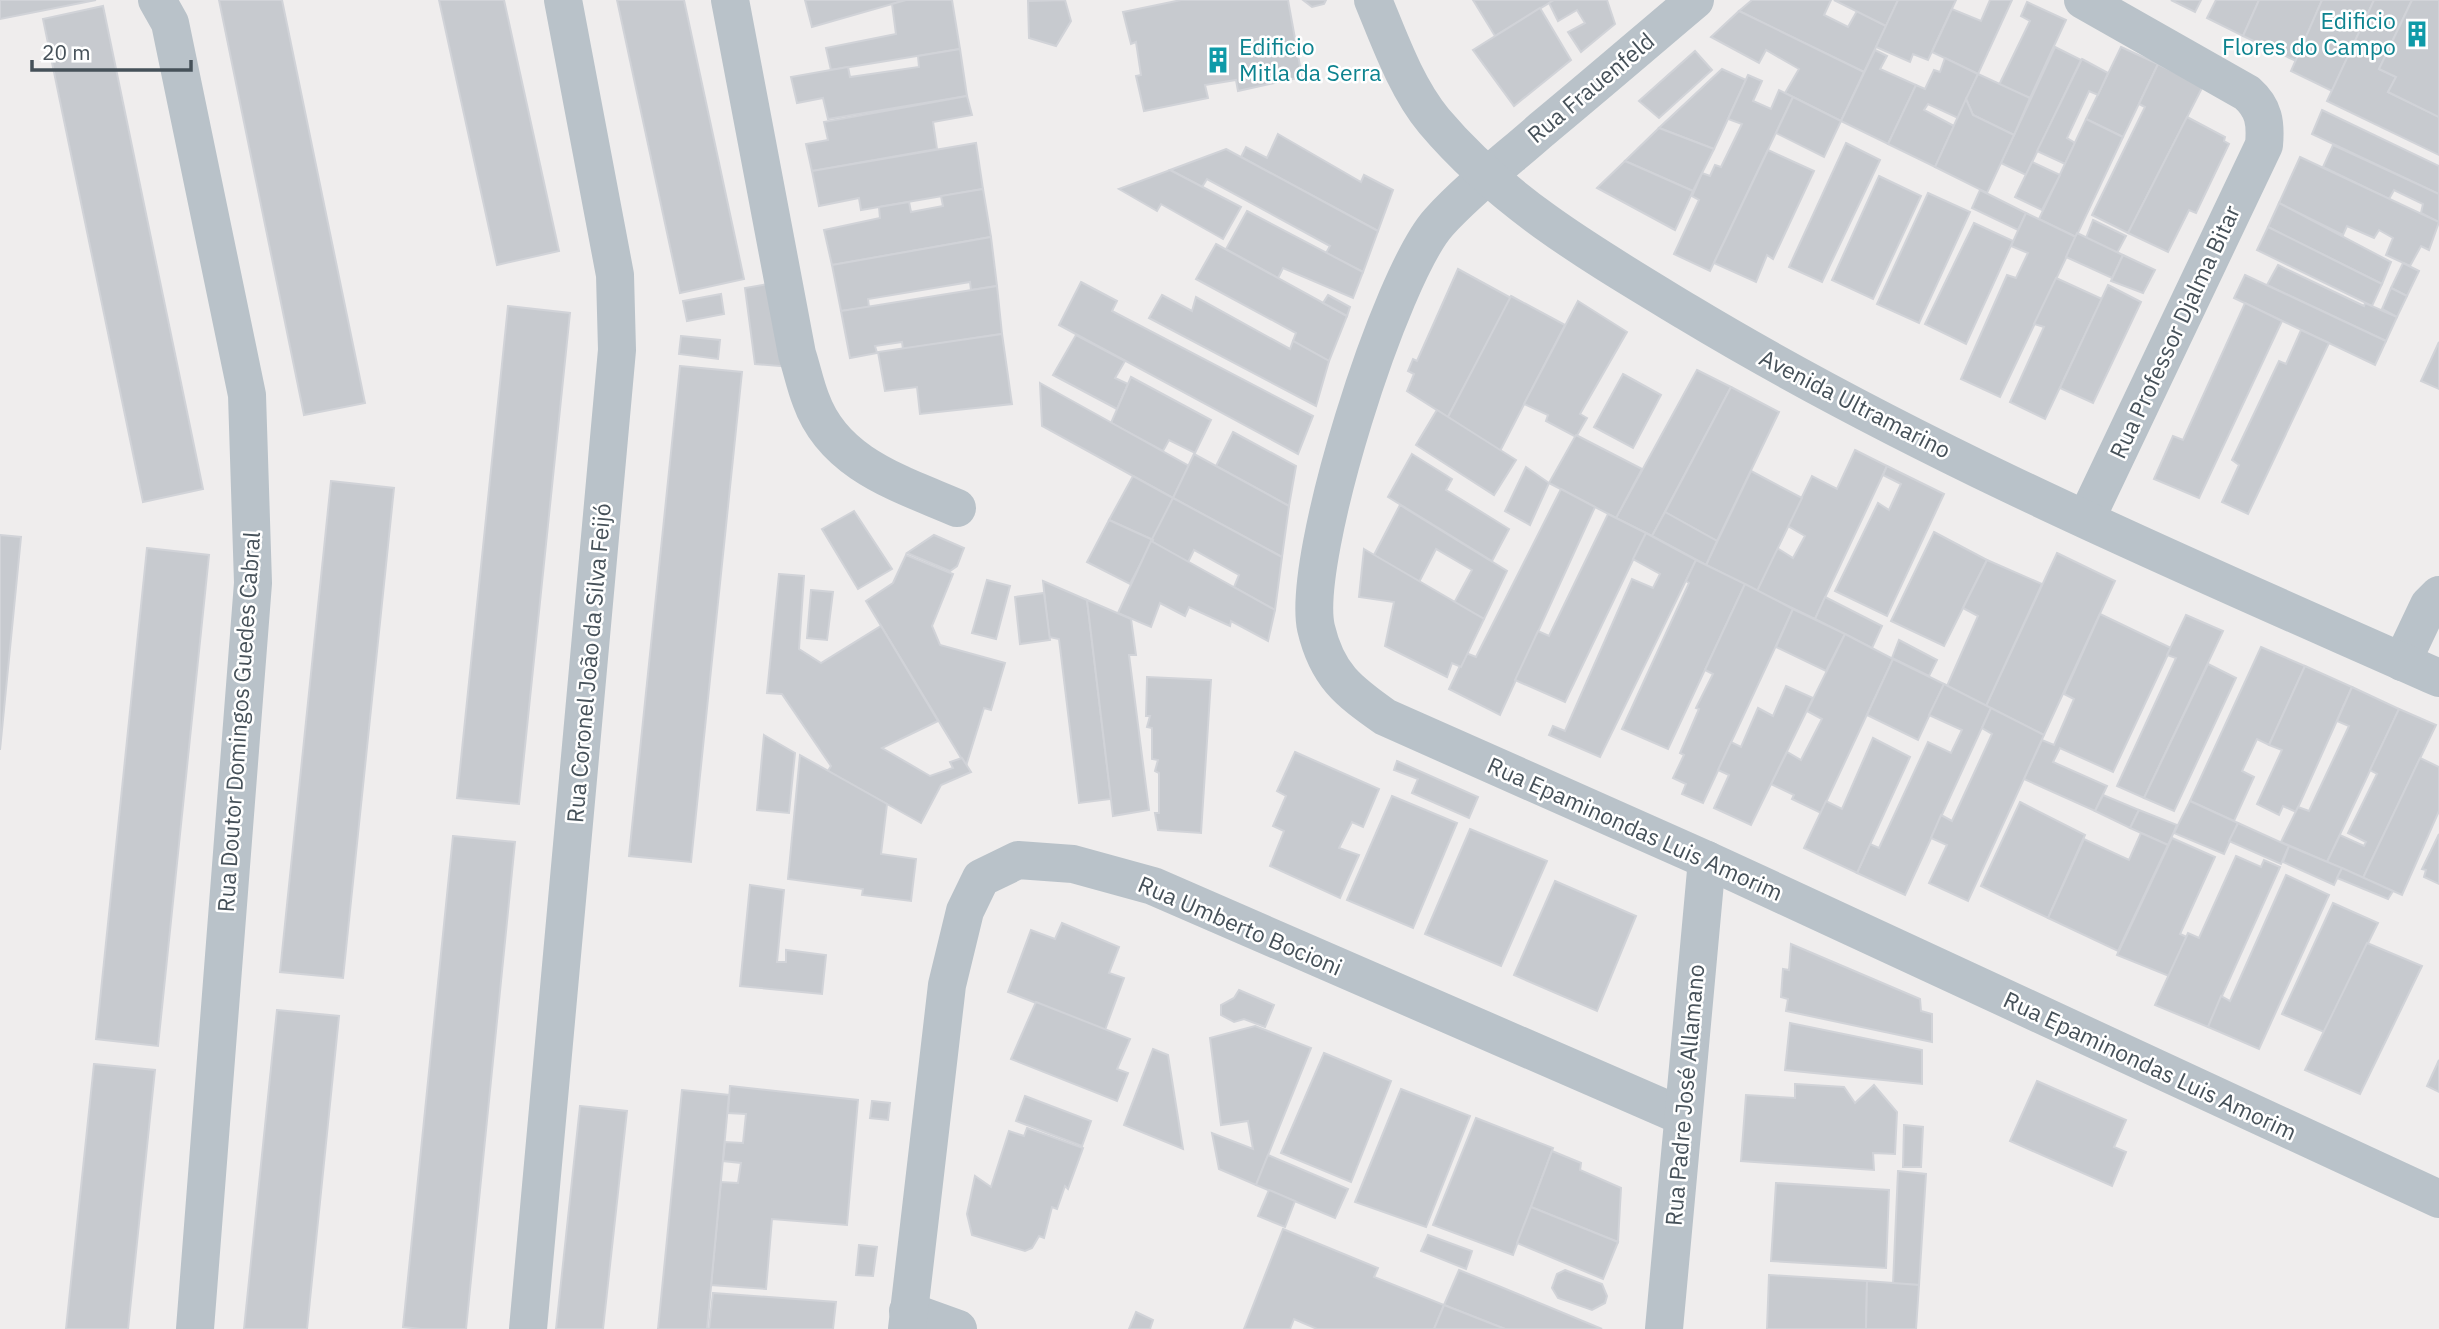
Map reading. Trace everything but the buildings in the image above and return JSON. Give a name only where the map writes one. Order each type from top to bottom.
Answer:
[{"type":"street","name":"Rua Doutor Domingos Guedes Cabral","points":[[157,0],[170,23],[247,395],[252,489],[253,583],[195,1329]]},
{"type":"street","name":"Rua Coronel João da Silva Feijó","points":[[528,1329],[617,349],[615,275],[563,0]]},
{"type":"street","points":[[730,0],[797,354],[811,402],[836,443],[867,470],[957,508]]},
{"type":"street","name":"Avenida Ultramarino","points":[[1374,0],[1400,65],[1432,119],[1487,176],[1572,242],[1742,345],[1857,409],[2086,519],[2439,678]]},
{"type":"street","name":"Rua Frauenfeld","points":[[1487,176],[1695,0]]},
{"type":"street","name":"Rua Professor Djalma Bitar","points":[[2083,0],[2247,93],[2257,102],[2265,117],[2264,145],[2086,519]]},
{"type":"street","name":"Rua Epaminondas Luis Amorim","points":[[1487,176],[1437,224],[1385,324],[1350,430],[1314,587],[1316,626],[1324,654],[1344,687],[1385,717],[1707,860],[2439,1199]]},
{"type":"street","points":[[2402,662],[2429,605],[2439,595]]},
{"type":"street","name":"Rua Umberto Bocioni","points":[[908,1320],[947,985],[965,911],[981,878],[1018,860],[1073,864],[1153,886],[1682,1116]]},
{"type":"street","name":"Rua Padre José Allamano","points":[[1664,1329],[1707,860]]},
{"type":"street","points":[[908,1320],[958,1329]]},
{"type":"place","name":"Edificio Flores do Campo","points":[[2417,34]]},
{"type":"place","name":"Edificio Mitla da Serra","points":[[1218,60]]}]
